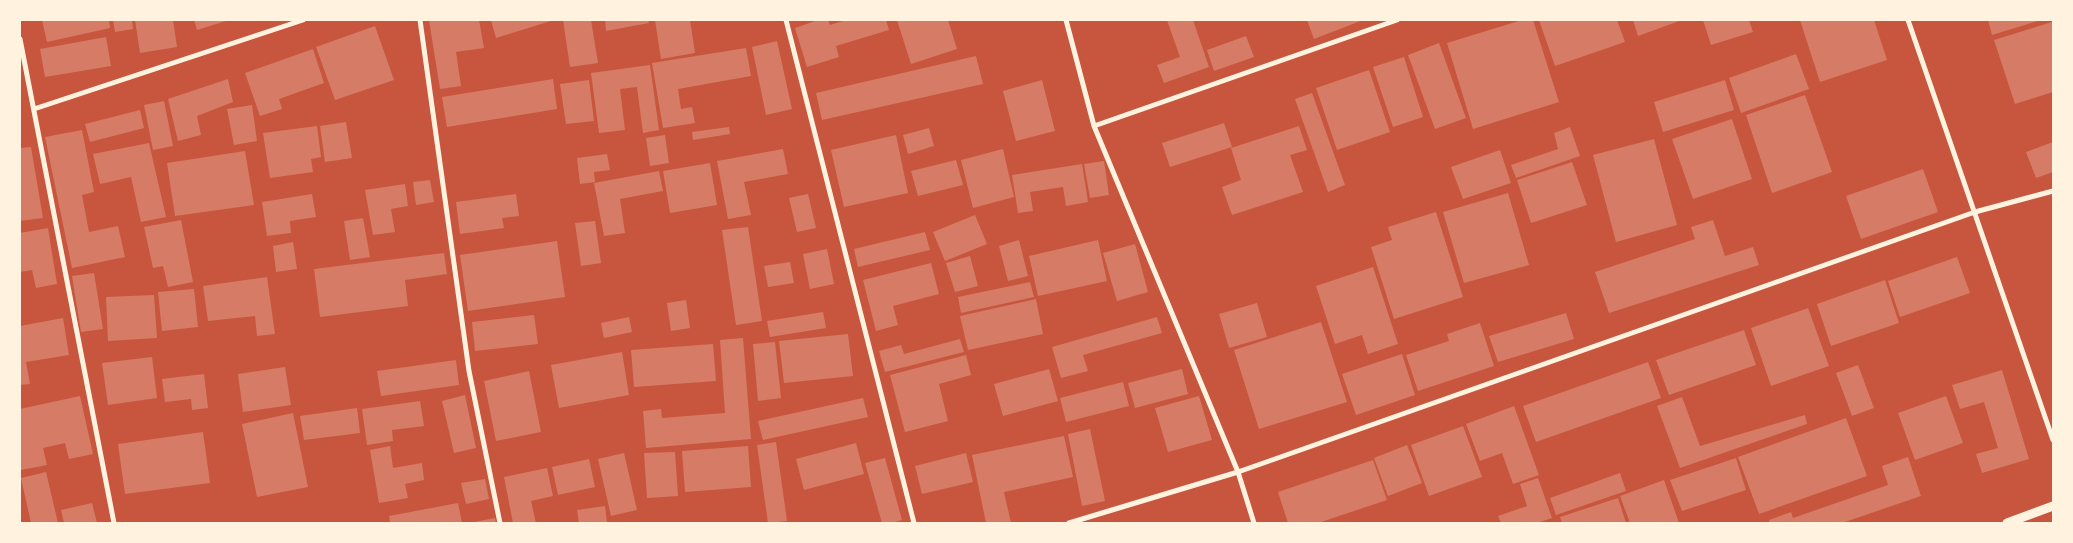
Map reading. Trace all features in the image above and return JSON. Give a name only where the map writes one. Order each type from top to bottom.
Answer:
[{"type":"street","points":[[34,108],[302,20]]},
{"type":"street","points":[[420,20],[469,371],[500,523]]},
{"type":"street","points":[[786,20],[914,523]]},
{"type":"street","points":[[1066,20],[1094,126],[1238,472],[1254,523]]},
{"type":"street","points":[[1094,126],[1397,20]]},
{"type":"street","points":[[1908,20],[2053,440]]},
{"type":"street","points":[[20,40],[114,523]]},
{"type":"street","points":[[1069,523],[1238,472],[1975,212],[2053,191]]},
{"type":"street","points":[[2007,523],[2053,506]]},
{"type":"building","points":[[42,20],[109,20],[110,28],[47,42]]},
{"type":"building","points":[[113,20],[132,20],[133,29],[115,32]]},
{"type":"building","points":[[135,20],[173,20],[177,47],[140,53]]},
{"type":"building","points":[[194,20],[229,20],[197,30]]},
{"type":"building","points":[[429,20],[479,20],[484,48],[456,52],[461,86],[440,89]]},
{"type":"building","points":[[491,20],[554,20],[496,38]]},
{"type":"building","points":[[563,20],[591,20],[598,63],[570,67]]},
{"type":"building","points":[[605,20],[648,20],[649,23],[606,31]]},
{"type":"building","points":[[655,20],[690,20],[695,53],[661,59]]},
{"type":"building","points":[[818,20],[828,20],[830,25],[846,20],[886,20],[889,30],[836,46],[839,57],[807,67],[795,28]]},
{"type":"building","points":[[897,20],[948,20],[957,49],[911,64]]},
{"type":"building","points":[[1167,20],[1193,20],[1209,67],[1164,83],[1157,65],[1180,57]]},
{"type":"building","points":[[1307,20],[1363,20],[1314,39]]},
{"type":"building","points":[[1522,20],[1533,20],[1559,102],[1473,129],[1447,43]]},
{"type":"building","points":[[1539,20],[1617,20],[1625,42],[1555,66]]},
{"type":"building","points":[[1633,20],[1682,20],[1638,36]]},
{"type":"building","points":[[1703,20],[1749,20],[1753,32],[1711,45]]},
{"type":"building","points":[[1800,20],[1874,20],[1887,60],[1820,82]]},
{"type":"building","points":[[1988,20],[2041,20],[1992,35]]},
{"type":"building","points":[[2052,22],[2053,92],[2015,104],[1994,40]]},
{"type":"building","points":[[375,26],[394,80],[335,100],[316,47]]},
{"type":"building","points":[[1246,36],[1254,57],[1214,71],[1207,50]]},
{"type":"building","points":[[106,37],[111,66],[45,77],[40,49]]},
{"type":"building","points":[[777,41],[792,109],[766,115],[752,47]]},
{"type":"building","points":[[1439,43],[1466,118],[1435,129],[1408,55]]},
{"type":"building","points":[[746,48],[751,76],[678,89],[681,109],[692,107],[695,123],[663,128],[652,63]]},
{"type":"building","points":[[313,49],[324,83],[279,99],[282,109],[260,116],[245,73]]},
{"type":"building","points":[[1796,54],[1809,89],[1741,113],[1729,78]]},
{"type":"building","points":[[976,56],[983,84],[822,120],[816,93]]},
{"type":"building","points":[[1404,57],[1423,117],[1393,127],[1373,67]]},
{"type":"building","points":[[650,65],[659,130],[643,133],[637,87],[620,89],[625,130],[599,133],[591,73]]},
{"type":"building","points":[[1369,70],[1390,132],[1337,150],[1316,88]]},
{"type":"building","points":[[228,79],[233,102],[197,116],[201,135],[178,141],[168,99]]},
{"type":"building","points":[[553,79],[557,109],[447,127],[442,97]]},
{"type":"building","points":[[589,80],[594,121],[566,124],[560,84]]},
{"type":"building","points":[[1042,80],[1055,131],[1016,141],[1003,91]]},
{"type":"building","points":[[1725,80],[1734,110],[1663,132],[1654,102]]},
{"type":"building","points":[[1312,93],[1345,185],[1328,192],[1295,99]]},
{"type":"building","points":[[1805,95],[1832,172],[1772,193],[1746,115]]},
{"type":"building","points":[[164,101],[173,146],[153,150],[144,105]]},
{"type":"building","points":[[252,105],[257,141],[234,145],[227,109]]},
{"type":"building","points":[[140,110],[144,128],[90,142],[85,124]]},
{"type":"building","points":[[1732,119],[1752,179],[1693,199],[1672,139]]},
{"type":"building","points":[[346,122],[352,158],[325,162],[320,126]]},
{"type":"building","points":[[1224,123],[1232,147],[1170,167],[1162,143]]},
{"type":"building","points":[[317,126],[321,157],[311,159],[313,172],[270,178],[263,133]]},
{"type":"building","points":[[1299,126],[1307,150],[1290,155],[1303,192],[1232,215],[1222,187],[1241,180],[1231,148]]},
{"type":"building","points":[[729,127],[730,134],[693,140],[692,132]]},
{"type":"building","points":[[1570,127],[1580,156],[1516,178],[1511,165],[1558,149],[1554,133]]},
{"type":"building","points":[[929,128],[934,146],[908,154],[903,135]]},
{"type":"building","points":[[82,130],[94,192],[82,195],[89,232],[118,226],[125,257],[72,268],[45,137]]},
{"type":"building","points":[[665,135],[669,163],[650,166],[646,138]]},
{"type":"building","points":[[896,135],[908,193],[844,207],[831,150]]},
{"type":"building","points":[[1654,139],[1677,225],[1616,242],[1593,155]]},
{"type":"building","points":[[2053,142],[2053,172],[2036,178],[2026,152]]},
{"type":"building","points":[[149,143],[166,217],[141,222],[131,177],[100,184],[93,154]]},
{"type":"building","points":[[31,147],[43,218],[20,221],[20,148]]},
{"type":"building","points":[[783,149],[788,174],[744,182],[751,215],[728,219],[717,161]]},
{"type":"building","points":[[1003,149],[1014,197],[973,208],[961,160]]},
{"type":"building","points":[[1500,150],[1511,183],[1463,199],[1451,167]]},
{"type":"building","points":[[245,151],[254,205],[175,216],[167,163]]},
{"type":"building","points":[[607,154],[610,170],[594,172],[595,182],[580,184],[577,158]]},
{"type":"building","points":[[956,160],[963,185],[918,196],[911,171]]},
{"type":"building","points":[[1104,161],[1109,195],[1090,198],[1084,164]]},
{"type":"building","points":[[1572,162],[1587,205],[1531,223],[1517,180]]},
{"type":"building","points":[[710,163],[717,205],[670,213],[663,171]]},
{"type":"building","points":[[1082,164],[1088,202],[1066,206],[1063,187],[1030,192],[1033,211],[1018,213],[1012,175]]},
{"type":"building","points":[[1923,169],[1938,212],[1861,239],[1846,196]]},
{"type":"building","points":[[659,171],[663,191],[620,199],[625,233],[604,236],[594,183]]},
{"type":"building","points":[[430,180],[434,202],[416,205],[413,182]]},
{"type":"building","points":[[405,184],[408,206],[391,209],[395,232],[373,235],[365,190]]},
{"type":"building","points":[[1508,193],[1529,265],[1464,283],[1443,212]]},
{"type":"building","points":[[312,194],[316,217],[290,221],[291,233],[267,236],[262,202]]},
{"type":"building","points":[[516,194],[519,216],[502,218],[504,228],[460,234],[456,202]]},
{"type":"building","points":[[808,194],[816,228],[797,232],[789,198]]},
{"type":"building","points":[[1436,212],[1463,297],[1394,319],[1371,247],[1392,240],[1388,227]]},
{"type":"building","points":[[975,215],[987,244],[945,261],[933,232]]},
{"type":"building","points":[[363,218],[370,257],[350,260],[344,221]]},
{"type":"building","points":[[181,220],[193,282],[168,287],[163,266],[153,268],[144,227]]},
{"type":"building","points":[[1713,220],[1725,256],[1753,247],[1759,265],[1609,313],[1595,272],[1695,239],[1691,227]]},
{"type":"building","points":[[595,221],[601,263],[581,266],[575,223]]},
{"type":"building","points":[[748,227],[762,321],[736,325],[722,230]]},
{"type":"building","points":[[48,228],[57,284],[36,288],[32,270],[20,272],[20,233]]},
{"type":"building","points":[[925,232],[930,250],[858,267],[854,249]]},
{"type":"building","points":[[1019,240],[1028,276],[1008,281],[999,246]]},
{"type":"building","points":[[1098,240],[1107,281],[1038,296],[1029,256]]},
{"type":"building","points":[[557,241],[565,297],[468,311],[460,255]]},
{"type":"building","points":[[293,242],[297,269],[276,272],[273,246]]},
{"type":"building","points":[[1135,244],[1148,292],[1117,301],[1103,253]]},
{"type":"building","points":[[827,249],[834,284],[810,289],[803,254]]},
{"type":"building","points":[[444,253],[447,274],[405,280],[408,306],[320,317],[314,269]]},
{"type":"building","points":[[970,256],[978,286],[955,292],[946,263]]},
{"type":"building","points":[[1957,257],[1970,293],[1900,317],[1888,281]]},
{"type":"building","points":[[790,262],[794,283],[768,287],[764,266]]},
{"type":"building","points":[[931,263],[939,294],[893,306],[898,325],[876,331],[863,280]]},
{"type":"building","points":[[1373,267],[1398,344],[1368,354],[1362,335],[1335,344],[1316,286]]},
{"type":"building","points":[[94,273],[103,329],[81,332],[72,276]]},
{"type":"building","points":[[267,277],[275,334],[257,336],[255,316],[208,321],[203,286]]},
{"type":"building","points":[[1885,280],[1899,323],[1831,346],[1817,304]]},
{"type":"building","points":[[1030,282],[1034,297],[961,313],[958,297]]},
{"type":"building","points":[[194,289],[198,327],[162,331],[158,292]]},
{"type":"building","points":[[154,295],[157,338],[108,341],[106,297]]},
{"type":"building","points":[[1036,299],[1043,334],[968,350],[960,316]]},
{"type":"building","points":[[686,300],[690,328],[671,331],[667,303]]},
{"type":"building","points":[[1257,303],[1267,337],[1229,348],[1219,314]]},
{"type":"building","points":[[1808,308],[1829,366],[1771,386],[1751,328]]},
{"type":"building","points":[[823,312],[826,328],[770,337],[767,321]]},
{"type":"building","points":[[1566,313],[1574,339],[1498,362],[1489,336]]},
{"type":"building","points":[[534,315],[538,344],[475,351],[472,322]]},
{"type":"building","points":[[629,317],[632,332],[604,338],[601,323]]},
{"type":"building","points":[[1157,317],[1162,333],[1083,355],[1088,371],[1061,378],[1052,347]]},
{"type":"building","points":[[63,318],[69,355],[26,362],[30,384],[20,385],[20,326]]},
{"type":"building","points":[[1321,322],[1347,402],[1259,429],[1234,350]]},
{"type":"building","points":[[1480,323],[1494,366],[1418,391],[1406,355],[1449,341],[1447,334]]},
{"type":"building","points":[[1744,330],[1756,365],[1669,395],[1656,360]]},
{"type":"building","points":[[848,334],[853,376],[784,383],[779,341]]},
{"type":"building","points":[[743,338],[751,439],[646,448],[643,411],[661,409],[662,418],[725,413],[720,340]]},
{"type":"building","points":[[960,339],[964,352],[885,372],[879,351],[901,345],[904,354]]},
{"type":"building","points":[[775,342],[781,398],[758,401],[753,344]]},
{"type":"building","points":[[713,344],[716,381],[634,387],[631,350]]},
{"type":"building","points":[[622,352],[629,395],[559,408],[551,365]]},
{"type":"building","points":[[1402,354],[1415,395],[1356,415],[1342,374]]},
{"type":"building","points":[[966,355],[971,375],[939,384],[948,421],[905,432],[890,375]]},
{"type":"building","points":[[152,357],[157,398],[108,405],[102,363]]},
{"type":"building","points":[[456,360],[459,385],[381,396],[377,371]]},
{"type":"building","points":[[1648,362],[1661,398],[1536,442],[1523,406]]},
{"type":"building","points":[[1858,365],[1874,408],[1852,416],[1836,373]]},
{"type":"building","points":[[285,367],[291,405],[243,412],[238,374]]},
{"type":"building","points":[[1049,369],[1058,401],[1003,416],[994,384]]},
{"type":"building","points":[[1182,369],[1188,394],[1135,408],[1128,383]]},
{"type":"building","points":[[2002,370],[2029,459],[1982,473],[1976,454],[1998,448],[1984,402],[1960,409],[1952,385]]},
{"type":"building","points":[[529,371],[541,432],[496,441],[484,381]]},
{"type":"building","points":[[204,374],[208,408],[192,410],[191,399],[165,402],[162,379]]},
{"type":"building","points":[[1123,382],[1129,406],[1066,422],[1060,398]]},
{"type":"building","points":[[465,395],[476,448],[454,453],[442,401]]},
{"type":"building","points":[[80,396],[93,454],[69,459],[65,443],[43,448],[47,465],[21,470],[20,409]]},
{"type":"building","points":[[1199,396],[1212,440],[1168,452],[1155,408]]},
{"type":"building","points":[[1946,396],[1963,443],[1915,460],[1898,413]]},
{"type":"building","points":[[1682,397],[1700,446],[1805,415],[1807,424],[1680,468],[1657,406]]},
{"type":"building","points":[[863,398],[868,417],[763,440],[758,421]]},
{"type":"building","points":[[420,401],[424,426],[392,430],[393,441],[367,445],[362,409]]},
{"type":"building","points":[[1514,406],[1539,475],[1513,484],[1502,453],[1480,461],[1466,424]]},
{"type":"building","points":[[357,408],[360,433],[304,440],[300,416]]},
{"type":"building","points":[[293,413],[308,487],[257,497],[242,424]]},
{"type":"building","points":[[1846,418],[1867,476],[1759,514],[1738,457]]},
{"type":"building","points":[[1463,426],[1482,477],[1429,496],[1411,445]]},
{"type":"building","points":[[1090,429],[1105,501],[1082,506],[1068,434]]},
{"type":"building","points":[[203,432],[210,483],[125,494],[118,444]]},
{"type":"building","points":[[1064,436],[1073,477],[1004,492],[1011,523],[986,523],[972,455]]},
{"type":"building","points":[[776,442],[787,521],[768,523],[757,445]]},
{"type":"building","points":[[856,443],[864,474],[804,490],[796,459]]},
{"type":"building","points":[[1407,445],[1422,483],[1388,496],[1374,458]]},
{"type":"building","points":[[390,446],[393,468],[422,463],[424,480],[405,484],[408,498],[379,503],[370,450]]},
{"type":"building","points":[[748,446],[751,487],[685,492],[682,451]]},
{"type":"building","points":[[675,452],[678,496],[647,498],[644,453]]},
{"type":"building","points":[[624,453],[637,510],[611,516],[598,459]]},
{"type":"building","points":[[966,453],[973,482],[922,494],[915,466]]},
{"type":"building","points":[[1908,457],[1921,496],[1842,523],[1770,523],[1769,520],[1791,512],[1793,518],[1888,485],[1882,466]]},
{"type":"building","points":[[885,458],[902,520],[892,523],[882,523],[865,463]]},
{"type":"building","points":[[1736,458],[1746,490],[1682,511],[1670,480]]},
{"type":"building","points":[[589,459],[595,487],[558,495],[552,467]]},
{"type":"building","points":[[1373,460],[1387,500],[1318,523],[1288,523],[1278,492]]},
{"type":"building","points":[[547,468],[553,496],[531,501],[536,523],[513,523],[504,477]]},
{"type":"building","points":[[46,472],[58,523],[31,523],[21,478]]},
{"type":"building","points":[[1620,473],[1626,491],[1556,515],[1550,498]]},
{"type":"building","points":[[1538,478],[1552,518],[1537,523],[1501,523],[1498,516],[1527,506],[1520,484]]},
{"type":"building","points":[[485,479],[489,499],[466,504],[461,483]]},
{"type":"building","points":[[1664,480],[1679,523],[1630,523],[1620,496]]},
{"type":"building","points":[[1618,498],[1626,523],[1562,523],[1560,517]]},
{"type":"building","points":[[92,503],[97,523],[64,523],[61,510]]},
{"type":"building","points":[[458,503],[462,523],[390,523],[389,516]]},
{"type":"building","points":[[605,506],[607,523],[579,523],[577,510]]},
{"type":"building","points":[[495,518],[496,523],[474,523],[474,522]]}]
